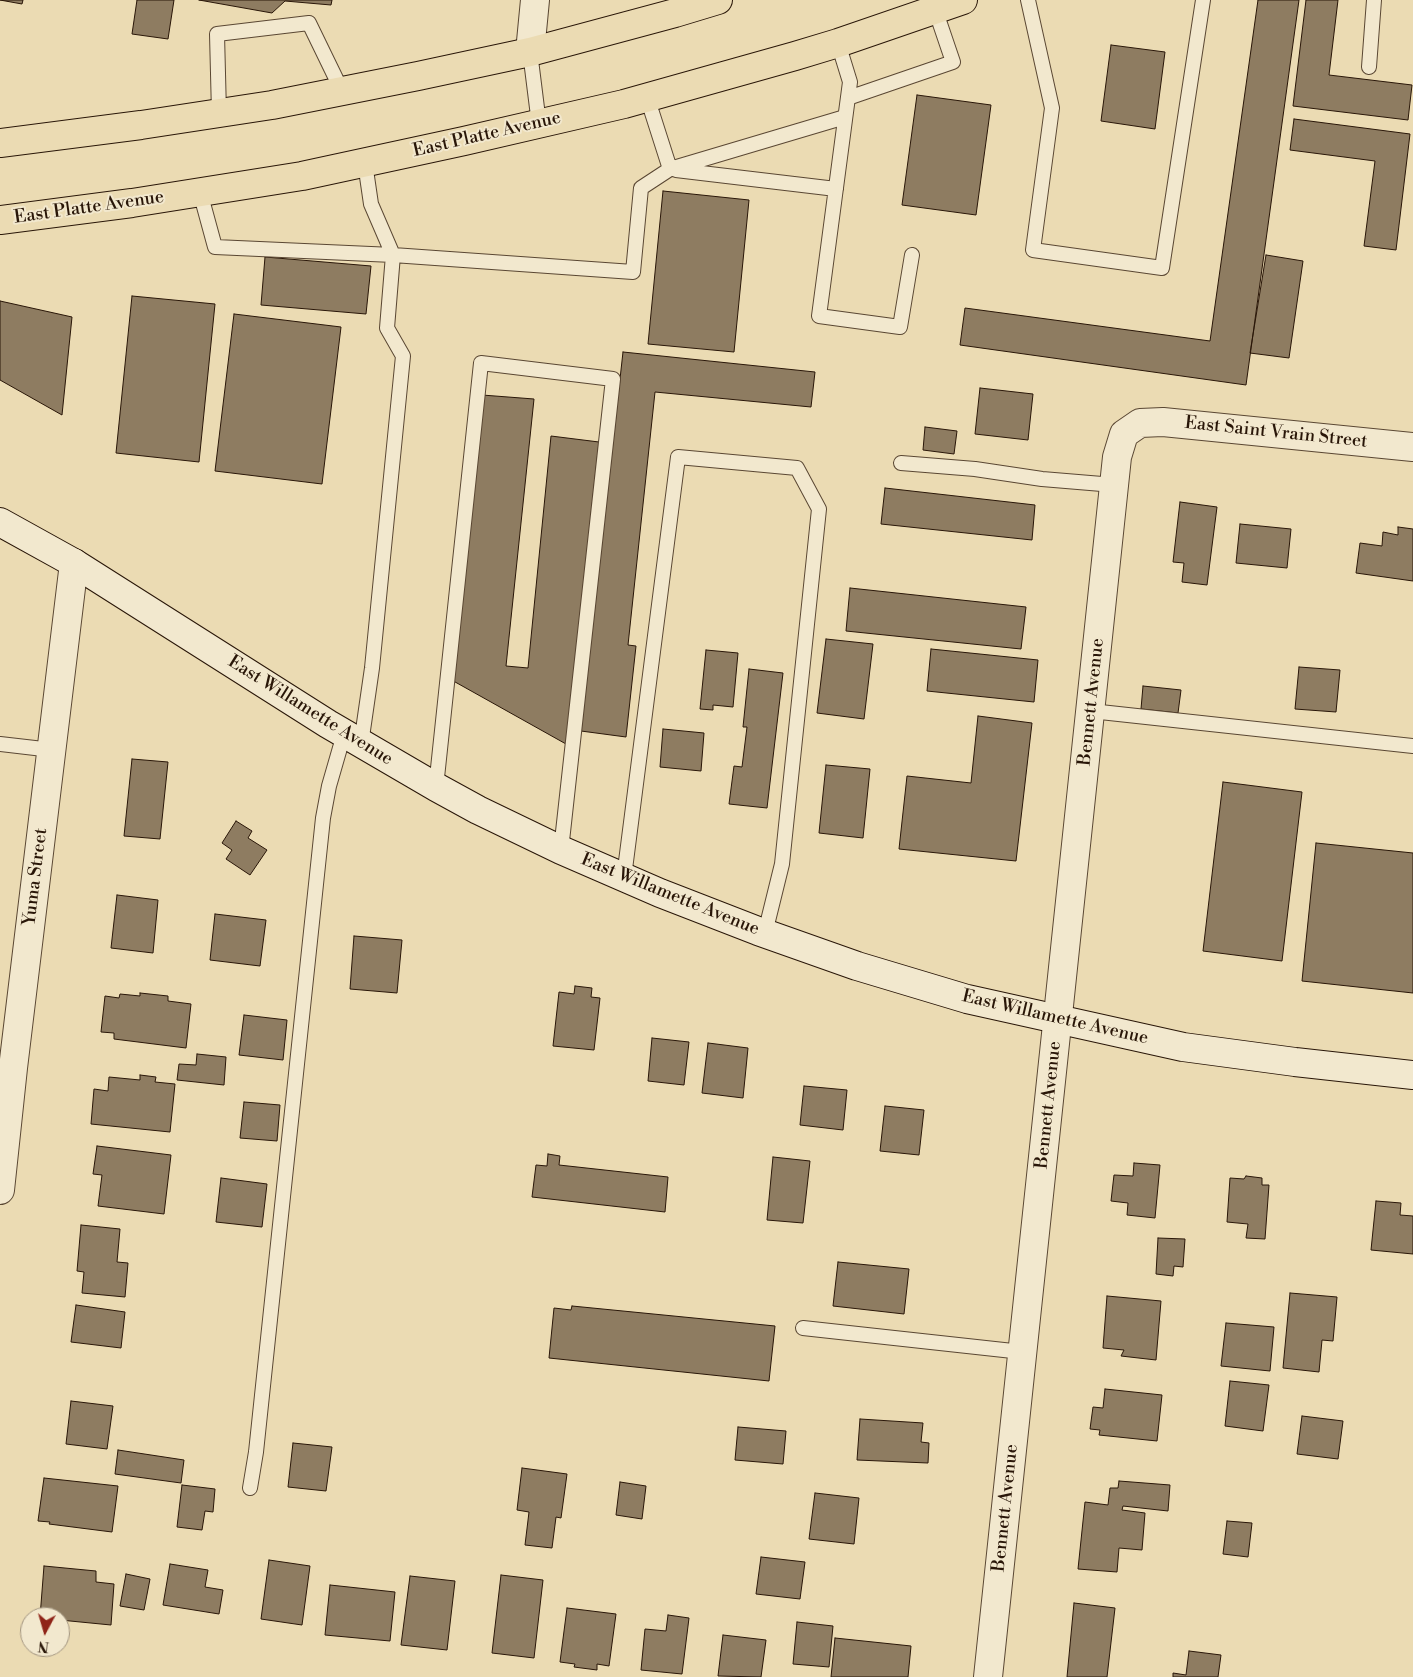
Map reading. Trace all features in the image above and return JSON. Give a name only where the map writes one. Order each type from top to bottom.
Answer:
[{"type":"main road","points":[[0,143],[272,105],[530,52],[672,7],[718,0]]},
{"type":"main road","name":"East Platte Avenue","points":[[0,220],[302,176],[539,124],[647,97],[838,43],[963,0]]},
{"type":"street","points":[[530,52],[535,0]]},
{"type":"street","name":"East Saint Vrain Street","points":[[1140,423],[1163,422],[1413,447]]},
{"type":"street","name":"Bennett Avenue","points":[[988,1677],[1117,457],[1124,434],[1140,423]]},
{"type":"street","name":"East Willamette Avenue","points":[[0,522],[74,563],[353,739],[478,810],[561,850],[764,933],[857,966],[967,999],[1058,1020],[1183,1047],[1413,1076]]},
{"type":"street","name":"Yuma Street","points":[[0,1190],[7,1067],[52,750],[74,563]]},
{"type":"lane","points":[[1028,0],[1052,108],[1033,250],[1162,268],[1203,0]]},
{"type":"lane","points":[[1369,67],[1374,0]]},
{"type":"lane","points":[[848,98],[954,62],[935,10]]},
{"type":"lane","points":[[218,113],[216,34],[309,23],[342,91]]},
{"type":"lane","points":[[838,43],[850,82],[820,316],[900,327],[912,255]]},
{"type":"lane","points":[[530,52],[539,124]]},
{"type":"lane","points":[[647,97],[670,169]]},
{"type":"lane","points":[[200,192],[215,247],[393,255],[633,272],[641,188],[670,169],[845,117]]},
{"type":"lane","points":[[250,1488],[257,1442],[323,818],[329,786],[353,739],[372,668],[403,356],[386,328],[393,255],[371,204],[365,163]]},
{"type":"lane","points":[[670,169],[836,189]]},
{"type":"lane","points":[[436,787],[481,363],[613,379],[561,850]]},
{"type":"lane","points":[[624,877],[678,457],[797,468],[819,509],[782,864],[764,933]]},
{"type":"lane","points":[[901,463],[975,469],[1042,479],[1114,485]]},
{"type":"lane","points":[[1091,711],[1413,746]]},
{"type":"lane","points":[[0,744],[52,750]]},
{"type":"lane","points":[[803,1328],[1022,1352]]},
{"type":"building","points":[[0,0],[23,0],[22,4]]},
{"type":"building","points":[[137,0],[174,0],[168,39],[132,34]]},
{"type":"building","points":[[199,0],[332,0],[331,5],[285,1],[272,13]]},
{"type":"building","points":[[1258,0],[1299,0],[1246,385],[960,345],[965,308],[1210,341]]},
{"type":"building","points":[[1306,0],[1338,0],[1329,75],[1412,85],[1408,120],[1293,106]]},
{"type":"building","points":[[1111,45],[1165,52],[1155,129],[1101,121]]},
{"type":"building","points":[[917,95],[991,105],[976,215],[902,205]]},
{"type":"building","points":[[1294,119],[1410,134],[1396,250],[1364,246],[1375,161],[1290,150]]},
{"type":"building","points":[[663,191],[749,200],[734,352],[648,344]]},
{"type":"building","points":[[1266,255],[1303,261],[1289,358],[1250,353]]},
{"type":"building","points":[[265,257],[371,266],[366,314],[261,305]]},
{"type":"building","points":[[132,296],[215,304],[199,462],[116,453]]},
{"type":"building","points":[[0,301],[72,317],[62,415],[0,380]]},
{"type":"building","points":[[234,314],[341,327],[322,484],[215,471]]},
{"type":"building","points":[[623,352],[815,372],[811,407],[655,392],[628,645],[636,646],[626,737],[581,731]]},
{"type":"building","points":[[980,388],[1033,394],[1028,440],[975,434]]},
{"type":"building","points":[[482,395],[534,399],[506,666],[528,668],[551,436],[599,442],[566,744],[448,678]]},
{"type":"building","points":[[925,427],[957,431],[954,454],[923,450]]},
{"type":"building","points":[[885,488],[1035,505],[1032,540],[881,524]]},
{"type":"building","points":[[1180,502],[1217,507],[1207,585],[1182,582],[1184,563],[1173,562]]},
{"type":"building","points":[[1240,524],[1291,529],[1287,568],[1236,563]]},
{"type":"building","points":[[1398,527],[1413,529],[1413,581],[1356,573],[1360,543],[1382,546],[1383,532],[1398,535]]},
{"type":"building","points":[[850,588],[1026,607],[1021,649],[846,631]]},
{"type":"building","points":[[826,639],[873,644],[864,719],[817,713]]},
{"type":"building","points":[[931,649],[1038,660],[1034,702],[927,691]]},
{"type":"building","points":[[706,650],[738,653],[733,707],[713,705],[713,710],[700,709]]},
{"type":"building","points":[[1299,667],[1340,670],[1336,712],[1295,709]]},
{"type":"building","points":[[749,669],[783,673],[767,808],[729,804],[734,766],[742,767],[747,727],[743,727]]},
{"type":"building","points":[[1143,686],[1181,690],[1178,713],[1141,709]]},
{"type":"building","points":[[978,716],[1032,723],[1016,861],[899,849],[907,776],[971,783]]},
{"type":"building","points":[[663,729],[704,733],[701,771],[660,767]]},
{"type":"building","points":[[132,759],[168,762],[160,839],[124,836]]},
{"type":"building","points":[[826,765],[870,769],[863,838],[819,833]]},
{"type":"building","points":[[1223,782],[1302,792],[1282,961],[1203,951]]},
{"type":"building","points":[[236,821],[252,831],[248,838],[267,850],[250,875],[226,859],[232,850],[222,843]]},
{"type":"building","points":[[1316,843],[1413,853],[1413,993],[1302,981]]},
{"type":"building","points":[[117,895],[158,900],[153,953],[111,948]]},
{"type":"building","points":[[215,914],[266,920],[260,966],[210,960]]},
{"type":"building","points":[[354,936],[402,940],[397,993],[350,989]]},
{"type":"building","points":[[575,986],[592,988],[591,997],[600,998],[594,1050],[553,1046],[559,992],[574,994]]},
{"type":"building","points":[[140,993],[168,996],[168,1001],[191,1004],[186,1048],[114,1039],[114,1033],[101,1032],[105,996],[119,998],[120,994],[140,996]]},
{"type":"building","points":[[244,1015],[287,1020],[283,1060],[239,1055]]},
{"type":"building","points":[[652,1038],[689,1042],[684,1085],[648,1081]]},
{"type":"building","points":[[708,1043],[748,1048],[743,1098],[702,1093]]},
{"type":"building","points":[[197,1054],[226,1057],[224,1085],[177,1080],[179,1064],[196,1065]]},
{"type":"building","points":[[140,1075],[156,1077],[155,1082],[175,1084],[170,1132],[91,1124],[94,1089],[108,1091],[109,1077],[140,1080]]},
{"type":"building","points":[[804,1086],[847,1090],[843,1130],[800,1125]]},
{"type":"building","points":[[244,1102],[280,1105],[277,1141],[240,1138]]},
{"type":"building","points":[[885,1106],[924,1110],[919,1155],[880,1151]]},
{"type":"building","points":[[97,1146],[171,1155],[164,1214],[98,1206],[102,1175],[93,1174]]},
{"type":"building","points":[[548,1154],[560,1156],[559,1165],[668,1177],[665,1212],[532,1197],[536,1165],[547,1166]]},
{"type":"building","points":[[773,1157],[810,1161],[803,1223],[767,1220]]},
{"type":"building","points":[[1134,1163],[1160,1165],[1155,1218],[1127,1215],[1128,1203],[1111,1201],[1114,1175],[1133,1176]]},
{"type":"building","points":[[1246,1176],[1262,1178],[1262,1185],[1269,1185],[1265,1239],[1246,1238],[1248,1224],[1227,1222],[1230,1178],[1244,1179]]},
{"type":"building","points":[[221,1178],[267,1184],[262,1227],[216,1222]]},
{"type":"building","points":[[1376,1201],[1401,1203],[1400,1215],[1413,1216],[1413,1254],[1371,1250]]},
{"type":"building","points":[[81,1225],[120,1229],[117,1262],[128,1263],[125,1297],[82,1293],[84,1272],[77,1271]]},
{"type":"building","points":[[1158,1238],[1185,1239],[1183,1267],[1174,1266],[1173,1276],[1156,1274]]},
{"type":"building","points":[[838,1262],[909,1269],[904,1314],[833,1306]]},
{"type":"building","points":[[1290,1293],[1337,1297],[1333,1341],[1322,1340],[1319,1372],[1283,1368]]},
{"type":"building","points":[[1107,1296],[1161,1301],[1156,1360],[1121,1356],[1124,1350],[1103,1348]]},
{"type":"building","points":[[76,1305],[125,1312],[121,1348],[71,1342]]},
{"type":"building","points":[[572,1306],[775,1326],[769,1381],[549,1358],[554,1308],[571,1310]]},
{"type":"building","points":[[1226,1323],[1274,1327],[1270,1371],[1221,1366]]},
{"type":"building","points":[[1230,1381],[1269,1385],[1263,1431],[1225,1426]]},
{"type":"building","points":[[1105,1389],[1162,1395],[1157,1441],[1099,1435],[1100,1430],[1090,1429],[1093,1407],[1103,1408]]},
{"type":"building","points":[[71,1401],[113,1406],[107,1449],[66,1444]]},
{"type":"building","points":[[1302,1416],[1343,1421],[1338,1459],[1297,1454]]},
{"type":"building","points":[[860,1419],[923,1423],[921,1442],[929,1443],[928,1463],[857,1460]]},
{"type":"building","points":[[738,1427],[786,1431],[783,1464],[735,1460]]},
{"type":"building","points":[[293,1443],[332,1447],[326,1491],[288,1487]]},
{"type":"building","points":[[118,1450],[184,1460],[181,1483],[115,1474]]},
{"type":"building","points":[[522,1468],[567,1474],[561,1518],[556,1517],[552,1548],[525,1545],[529,1512],[517,1510]]},
{"type":"building","points":[[44,1478],[118,1486],[112,1532],[38,1521]]},
{"type":"building","points":[[1119,1481],[1170,1485],[1168,1511],[1123,1506],[1122,1510],[1145,1513],[1142,1550],[1119,1548],[1117,1572],[1078,1569],[1085,1502],[1108,1505],[1110,1488],[1118,1488]]},
{"type":"building","points":[[620,1482],[646,1486],[642,1519],[616,1515]]},
{"type":"building","points":[[182,1485],[215,1489],[213,1512],[205,1511],[202,1530],[177,1527]]},
{"type":"building","points":[[815,1493],[859,1498],[854,1544],[809,1539]]},
{"type":"building","points":[[1227,1521],[1252,1523],[1248,1557],[1223,1554]]},
{"type":"building","points":[[761,1557],[805,1562],[800,1599],[756,1594]]},
{"type":"building","points":[[269,1560],[310,1566],[302,1625],[261,1619]]},
{"type":"building","points":[[170,1564],[208,1570],[205,1587],[223,1590],[219,1614],[163,1605]]},
{"type":"building","points":[[44,1566],[96,1571],[96,1582],[114,1584],[111,1625],[70,1621],[70,1607],[41,1607]]},
{"type":"building","points":[[126,1574],[150,1579],[144,1610],[120,1606]]},
{"type":"building","points":[[501,1575],[543,1580],[534,1658],[492,1653]]},
{"type":"building","points":[[410,1576],[455,1581],[447,1650],[401,1645]]},
{"type":"building","points":[[330,1585],[395,1592],[390,1641],[325,1635]]},
{"type":"building","points":[[1074,1603],[1115,1608],[1107,1677],[1067,1677]]},
{"type":"building","points":[[567,1608],[616,1614],[609,1666],[597,1664],[597,1670],[574,1667],[575,1664],[560,1662]]},
{"type":"building","points":[[668,1615],[689,1618],[682,1674],[641,1670],[645,1629],[666,1631]]},
{"type":"building","points":[[797,1622],[833,1626],[829,1667],[793,1664]]},
{"type":"building","points":[[723,1635],[766,1640],[761,1677],[718,1676]]},
{"type":"building","points":[[835,1638],[911,1646],[908,1677],[831,1677]]},
{"type":"building","points":[[1189,1651],[1221,1655],[1218,1677],[1173,1677],[1173,1673],[1186,1675]]}]
